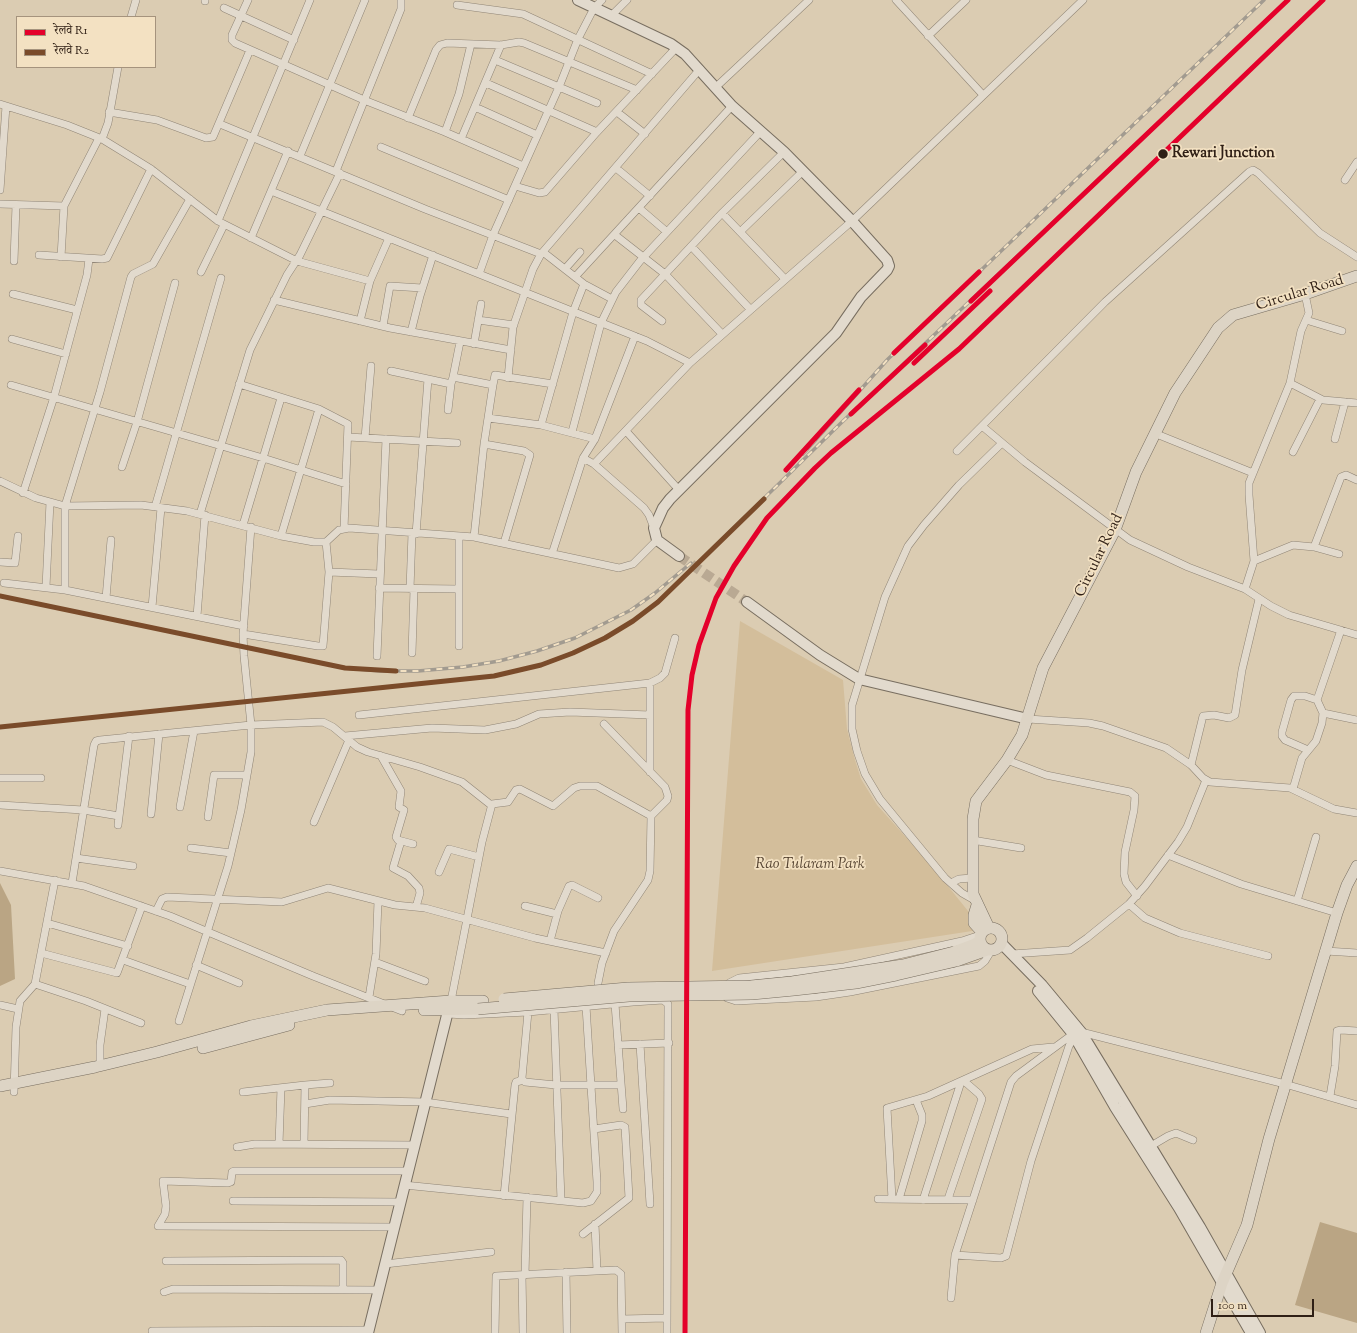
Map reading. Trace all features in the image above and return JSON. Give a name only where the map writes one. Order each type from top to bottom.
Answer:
[{"type":"main road","name":"Circular Road","points":[[983,934],[974,923],[977,903],[973,894],[972,840],[976,800],[1007,760],[1022,735],[1048,658],[1115,530],[1136,472],[1175,392],[1225,321],[1242,312],[1306,294],[1357,276]]},
{"type":"main road","points":[[1206,1333],[1224,1278],[1247,1225],[1285,1084],[1337,913],[1353,879],[1357,866]]},
{"type":"main road","points":[[0,1086],[14,1088],[158,1060],[326,1016],[353,1012],[402,1011],[629,996],[752,994],[856,983],[896,976],[955,956],[995,948],[1002,937],[999,931],[983,934],[969,947],[955,956]]},
{"type":"main road","points":[[983,934],[982,946],[995,948]]},
{"type":"main road","points":[[0,1094],[14,1088],[157,1052],[251,1026],[320,1011],[388,1005],[449,1008]]},
{"type":"street","points":[[131,16],[136,0]]},
{"type":"street","points":[[248,0],[232,35],[232,40],[235,44],[364,100],[445,132],[523,166]]},
{"type":"street","points":[[201,272],[310,0]]},
{"type":"street","points":[[300,156],[365,0]]},
{"type":"street","points":[[197,616],[202,515],[220,445],[250,350],[274,300],[297,261],[338,172],[364,100],[401,9],[401,0]]},
{"type":"street","points":[[578,0],[676,48],[685,54],[732,106],[784,152],[802,172],[852,221],[887,260],[889,266],[861,297],[836,333],[679,490],[664,508],[654,528]]},
{"type":"street","points":[[480,274],[493,235],[570,62],[578,39],[594,8],[602,0]]},
{"type":"street","points":[[611,16],[627,0]]},
{"type":"street","points":[[716,87],[809,0]]},
{"type":"street","points":[[896,0],[983,95]]},
{"type":"street","points":[[928,36],[966,0]]},
{"type":"street","points":[[594,464],[690,364],[750,309],[852,221],[1083,0]]},
{"type":"street","points":[[457,6],[523,14],[652,74]]},
{"type":"street","points":[[224,8],[294,40]]},
{"type":"street","points":[[408,118],[440,45],[447,43],[501,45],[516,42],[524,43],[637,90]]},
{"type":"street","points":[[445,132],[459,94],[471,44]]},
{"type":"street","points":[[461,139],[501,45]]},
{"type":"street","points":[[515,186],[539,193],[545,192],[597,132],[676,48]]},
{"type":"street","points":[[109,112],[157,120],[210,139],[213,137],[220,124],[250,50]]},
{"type":"street","points":[[495,60],[597,103]]},
{"type":"street","points":[[61,257],[64,206],[100,138],[109,112],[118,68]]},
{"type":"street","points":[[508,378],[514,325],[533,268],[542,253],[700,69]]},
{"type":"street","points":[[486,83],[597,132]]},
{"type":"street","points":[[0,190],[3,105],[100,138],[151,169],[221,223],[297,261],[370,281]]},
{"type":"street","points":[[575,277],[732,106]]},
{"type":"street","points":[[475,107],[537,135]]},
{"type":"street","points":[[617,112],[645,134]]},
{"type":"street","points":[[220,124],[493,235],[542,253],[584,284],[612,299]]},
{"type":"street","points":[[572,432],[601,322],[612,299],[644,258],[667,232],[761,131]]},
{"type":"street","points":[[382,147],[509,200]]},
{"type":"street","points":[[251,238],[288,151]]},
{"type":"street","points":[[662,321],[640,303],[722,213],[784,152]]},
{"type":"street","points":[[1344,180],[1357,162]]},
{"type":"street","points":[[616,168],[650,196]]},
{"type":"street","points":[[39,256],[102,260],[107,258],[151,169]]},
{"type":"street","points":[[957,452],[1105,302],[1253,170],[1258,173],[1320,233],[1357,257]]},
{"type":"street","points":[[740,232],[802,172]]},
{"type":"street","points":[[271,191],[635,336],[690,364]]},
{"type":"street","points":[[65,590],[65,506],[95,410],[131,277],[133,274],[153,264],[190,199]]},
{"type":"street","points":[[0,204],[64,206]]},
{"type":"street","points":[[14,261],[16,205]]},
{"type":"street","points":[[639,208],[667,232]]},
{"type":"street","points":[[722,213],[785,279]]},
{"type":"street","points":[[614,235],[665,274],[722,334]]},
{"type":"street","points":[[360,321],[370,281],[389,238]]},
{"type":"street","points":[[692,247],[750,309]]},
{"type":"street","points":[[565,269],[580,252]]},
{"type":"street","points":[[411,332],[422,288],[433,255]]},
{"type":"street","points":[[24,493],[54,398],[87,275],[89,259]]},
{"type":"street","points":[[152,607],[158,507],[221,278]]},
{"type":"street","points":[[122,467],[137,422],[176,284]]},
{"type":"street","points":[[541,425],[573,312],[584,284]]},
{"type":"street","points":[[383,326],[390,286],[422,288]]},
{"type":"street","points":[[12,294],[77,310]]},
{"type":"street","points":[[1245,589],[1254,561],[1248,495],[1249,483],[1264,451],[1290,383],[1301,331],[1308,313],[1306,294]]},
{"type":"street","points":[[274,300],[411,332],[511,350]]},
{"type":"street","points":[[474,344],[481,304]]},
{"type":"street","points":[[478,320],[514,325]]},
{"type":"street","points":[[1306,320],[1342,331]]},
{"type":"street","points":[[552,554],[583,458],[595,439],[635,336]]},
{"type":"street","points":[[12,339],[66,354]]},
{"type":"street","points":[[448,410],[460,342]]},
{"type":"street","points":[[365,438],[371,366]]},
{"type":"street","points":[[391,371],[428,379],[493,385]]},
{"type":"street","points":[[474,537],[484,444],[495,375],[553,384]]},
{"type":"street","points":[[412,653],[414,534],[428,379]]},
{"type":"street","points":[[1290,383],[1320,399],[1357,403]]},
{"type":"street","points":[[239,384],[319,409],[348,424],[344,529]]},
{"type":"street","points":[[11,385],[220,445],[346,484]]},
{"type":"street","points":[[243,525],[281,398]]},
{"type":"street","points":[[1293,452],[1320,399]]},
{"type":"street","points":[[1335,439],[1345,402]]},
{"type":"street","points":[[281,536],[319,409]]},
{"type":"street","points":[[488,418],[541,425],[595,439]]},
{"type":"street","points":[[982,426],[1002,443],[1130,540],[1149,550],[1245,589],[1259,599],[1289,615],[1357,635]]},
{"type":"street","points":[[626,431],[679,490]]},
{"type":"street","points":[[1154,433],[1253,473]]},
{"type":"street","points":[[348,437],[457,444]]},
{"type":"street","points":[[377,656],[379,574],[386,439]]},
{"type":"street","points":[[977,903],[951,884],[880,799],[865,774],[857,750],[852,729],[852,705],[885,598],[908,546],[958,485],[1002,443]]},
{"type":"street","points":[[484,444],[524,451],[530,455],[504,544]]},
{"type":"street","points":[[583,458],[594,464],[644,508],[649,514],[657,540],[680,556]]},
{"type":"street","points":[[1314,547],[1341,477],[1346,476],[1357,480]]},
{"type":"street","points":[[0,481],[24,493],[65,506],[141,505],[158,507],[202,515],[281,536],[314,542],[326,542],[344,529],[474,537],[605,566],[624,567],[633,564],[657,540]]},
{"type":"street","points":[[46,587],[50,502]]},
{"type":"street","points":[[178,1021],[231,853],[251,752],[251,725],[243,634],[251,527]]},
{"type":"street","points":[[0,562],[15,564],[18,536]]},
{"type":"street","points":[[458,536],[459,646]]},
{"type":"street","points":[[106,598],[111,540]]},
{"type":"street","points":[[243,634],[323,646],[329,572],[326,542]]},
{"type":"street","points":[[1254,561],[1293,545],[1314,547],[1340,554]]},
{"type":"street","points":[[329,572],[379,574]]},
{"type":"street","points":[[4,583],[65,590],[244,626]]},
{"type":"street","points":[[379,588],[459,589]]},
{"type":"street","points":[[1191,765],[1203,716],[1214,715],[1229,718],[1235,715],[1242,670],[1259,599]]},
{"type":"street","points":[[747,602],[814,650],[859,679],[1028,719],[1089,723],[1104,726],[1166,748],[1191,765],[1210,782],[1293,789],[1334,809],[1357,813]]},
{"type":"street","points":[[1293,789],[1300,762],[1316,741],[1322,722],[1323,713],[1317,700],[1341,630]]},
{"type":"street","points":[[359,715],[650,683],[660,678],[665,672],[675,638]]},
{"type":"street","points":[[650,683],[650,772]]},
{"type":"street","points":[[1308,750],[1284,740],[1282,732],[1291,700],[1294,696],[1305,696],[1317,700]]},
{"type":"street","points":[[347,738],[432,728],[485,730],[516,724],[539,714],[570,712],[650,714]]},
{"type":"street","points":[[1323,713],[1357,720]]},
{"type":"street","points":[[72,883],[96,741],[129,736],[251,725],[323,722],[333,727],[362,750],[420,767],[462,782],[491,805]]},
{"type":"street","points":[[598,983],[614,931],[649,876],[651,816],[667,800],[668,796],[666,788],[604,724]]},
{"type":"street","points":[[180,807],[194,731]]},
{"type":"street","points":[[152,814],[159,734]]},
{"type":"street","points":[[118,825],[129,736]]},
{"type":"street","points":[[314,822],[347,738]]},
{"type":"street","points":[[381,756],[400,791],[399,807],[404,809],[396,836],[397,839],[413,844]]},
{"type":"street","points":[[1007,760],[1046,775],[1130,792],[1135,796],[1134,810],[1125,852],[1124,874],[1126,882],[1137,896]]},
{"type":"street","points":[[208,817],[214,775],[247,775]]},
{"type":"street","points":[[0,778],[42,778]]},
{"type":"street","points":[[995,948],[1012,954],[1065,951],[1073,948],[1129,904],[1168,856],[1187,827],[1206,780]]},
{"type":"street","points":[[491,805],[494,803],[508,802],[516,790],[520,789],[553,806],[574,788],[580,786],[597,786],[651,816]]},
{"type":"street","points":[[0,805],[84,810],[119,816]]},
{"type":"street","points":[[152,1331],[369,1332],[404,1185],[449,1008],[466,919],[491,805]]},
{"type":"street","points":[[1297,902],[1316,837]]},
{"type":"street","points":[[972,840],[1021,848]]},
{"type":"street","points":[[401,841],[393,868],[408,876],[419,888],[420,893],[416,907]]},
{"type":"street","points":[[191,848],[231,853]]},
{"type":"street","points":[[439,872],[449,849],[479,857]]},
{"type":"street","points":[[1168,856],[1241,884],[1337,913]]},
{"type":"street","points":[[76,858],[133,866]]},
{"type":"street","points":[[0,871],[72,883],[142,906],[402,1011]]},
{"type":"street","points":[[951,884],[959,879],[972,878]]},
{"type":"street","points":[[14,1088],[18,1009],[20,1001],[35,984],[55,880]]},
{"type":"street","points":[[550,941],[557,914],[570,886],[598,898]]},
{"type":"street","points":[[156,911],[162,899],[167,897],[282,902],[328,888],[378,901],[416,907],[550,941],[606,953]]},
{"type":"street","points":[[369,997],[375,962],[378,901]]},
{"type":"street","points":[[1129,904],[1145,918],[1180,933],[1268,956]]},
{"type":"street","points":[[41,953],[116,972],[123,960],[142,906]]},
{"type":"street","points":[[525,906],[557,914]]},
{"type":"street","points":[[47,923],[128,946]]},
{"type":"street","points":[[983,934],[962,941],[844,967],[739,978],[729,984],[726,991],[727,998],[736,1001],[816,997],[850,992],[979,966],[995,948]]},
{"type":"street","points":[[995,948],[1078,1035],[1115,1107],[1260,1333]]},
{"type":"street","points":[[1326,950],[1357,953]]},
{"type":"street","points":[[1012,954],[1078,1035],[1150,1146],[1224,1278],[1251,1333]]},
{"type":"street","points":[[123,960],[190,984]]},
{"type":"street","points":[[375,962],[426,981]]},
{"type":"street","points":[[196,965],[239,983]]},
{"type":"street","points":[[35,984],[141,1023]]},
{"type":"street","points":[[449,1008],[464,1015],[528,1012],[663,1000],[666,1002],[669,1043],[667,1333]]},
{"type":"street","points":[[615,1004],[623,1109]]},
{"type":"street","points":[[0,1005],[18,1009]]},
{"type":"street","points":[[404,1185],[584,1203],[591,1201],[594,1197],[597,1182],[586,1006]]},
{"type":"street","points":[[100,1066],[100,1045],[105,1009]]},
{"type":"street","points":[[554,1009],[561,1200]]},
{"type":"street","points":[[522,1079],[528,1012]]},
{"type":"street","points":[[1330,1096],[1335,1066],[1337,1031],[1357,1031]]},
{"type":"street","points":[[955,1255],[1001,1258],[1006,1256],[1031,1161],[1069,1046],[1078,1035]]},
{"type":"street","points":[[950,1298],[955,1255],[1013,1079],[1053,1047],[1078,1035],[1285,1084],[1357,1105]]},
{"type":"street","points":[[618,1045],[669,1043]]},
{"type":"street","points":[[640,1044],[650,1204]]},
{"type":"street","points":[[895,1199],[887,1108],[928,1096],[1032,1049],[1053,1047]]},
{"type":"street","points":[[522,1079],[525,1082],[556,1084],[621,1085]]},
{"type":"street","points":[[504,1196],[515,1083],[522,1079]]},
{"type":"street","points":[[948,1199],[982,1099],[979,1094],[962,1081]]},
{"type":"street","points":[[923,1200],[962,1081]]},
{"type":"street","points":[[243,1092],[330,1083]]},
{"type":"street","points":[[304,1144],[305,1085]]},
{"type":"street","points":[[279,1144],[280,1088]]},
{"type":"street","points":[[305,1104],[330,1100],[425,1102],[511,1114]]},
{"type":"street","points":[[895,1199],[922,1121],[922,1115],[916,1100]]},
{"type":"street","points":[[583,1234],[626,1201],[629,1194],[626,1127],[621,1125],[594,1129]]},
{"type":"street","points":[[1150,1146],[1176,1133],[1193,1140]]},
{"type":"street","points":[[237,1147],[255,1144],[414,1145]]},
{"type":"street","points":[[394,1227],[158,1226],[166,1206],[163,1181],[228,1183],[231,1182],[231,1173],[234,1171],[408,1171]]},
{"type":"street","points":[[523,1333],[527,1197]]},
{"type":"street","points":[[878,1199],[973,1200]]},
{"type":"street","points":[[233,1201],[400,1202]]},
{"type":"street","points":[[595,1224],[597,1271]]},
{"type":"street","points":[[385,1264],[491,1252]]},
{"type":"street","points":[[166,1261],[341,1260],[343,1262],[343,1290]]},
{"type":"street","points":[[496,1333],[495,1277],[497,1275],[616,1270],[620,1272],[622,1333]]},
{"type":"street","points":[[566,1272],[567,1333]]},
{"type":"street","points":[[164,1292],[173,1288],[379,1290]]},
{"type":"street","points":[[622,1319],[666,1318]]},
{"type":"green space","name":"Rao Tularam Park","points":[[740,621],[843,680],[847,729],[861,779],[877,805],[930,864],[981,927],[972,931],[712,971]]},
{"type":"shaded area","points":[[0,883],[11,905],[15,979],[0,986]]},
{"type":"shaded area","points":[[1320,1222],[1357,1233],[1357,1323],[1295,1305]]},
{"type":"tunnel","points":[[679,556],[747,602]]},
{"type":"railway","points":[[803,454],[888,359],[1264,0]]},
{"type":"railway","points":[[0,727],[494,676],[541,665],[573,653],[605,638],[633,621],[658,602],[840,424],[1288,0]]},
{"type":"railway","points":[[0,596],[345,668],[381,671],[418,671],[463,667],[499,661],[537,651],[575,638],[631,610],[655,593],[691,563]]},
{"type":"rail line","name":"R1","points":[[971,301],[1288,0]]},
{"type":"rail line","name":"R1","points":[[685,1333],[688,710],[692,675],[699,645],[716,598],[734,566],[767,518],[815,468],[831,453],[959,349],[1323,0]]},
{"type":"rail line","name":"R1","points":[[894,353],[979,272]]},
{"type":"rail line","name":"R1","points":[[914,363],[990,291]]},
{"type":"rail line","name":"R1","points":[[851,414],[925,345]]},
{"type":"rail line","name":"R1","points":[[786,470],[859,390]]},
{"type":"rail line","name":"R2","points":[[0,727],[494,676],[541,665],[573,653],[605,638],[633,621],[658,602],[764,499]]},
{"type":"rail line","name":"R2","points":[[0,596],[345,668],[396,671]]},
{"type":"place","name":"Rewari Junction","points":[[1163,154]]}]
